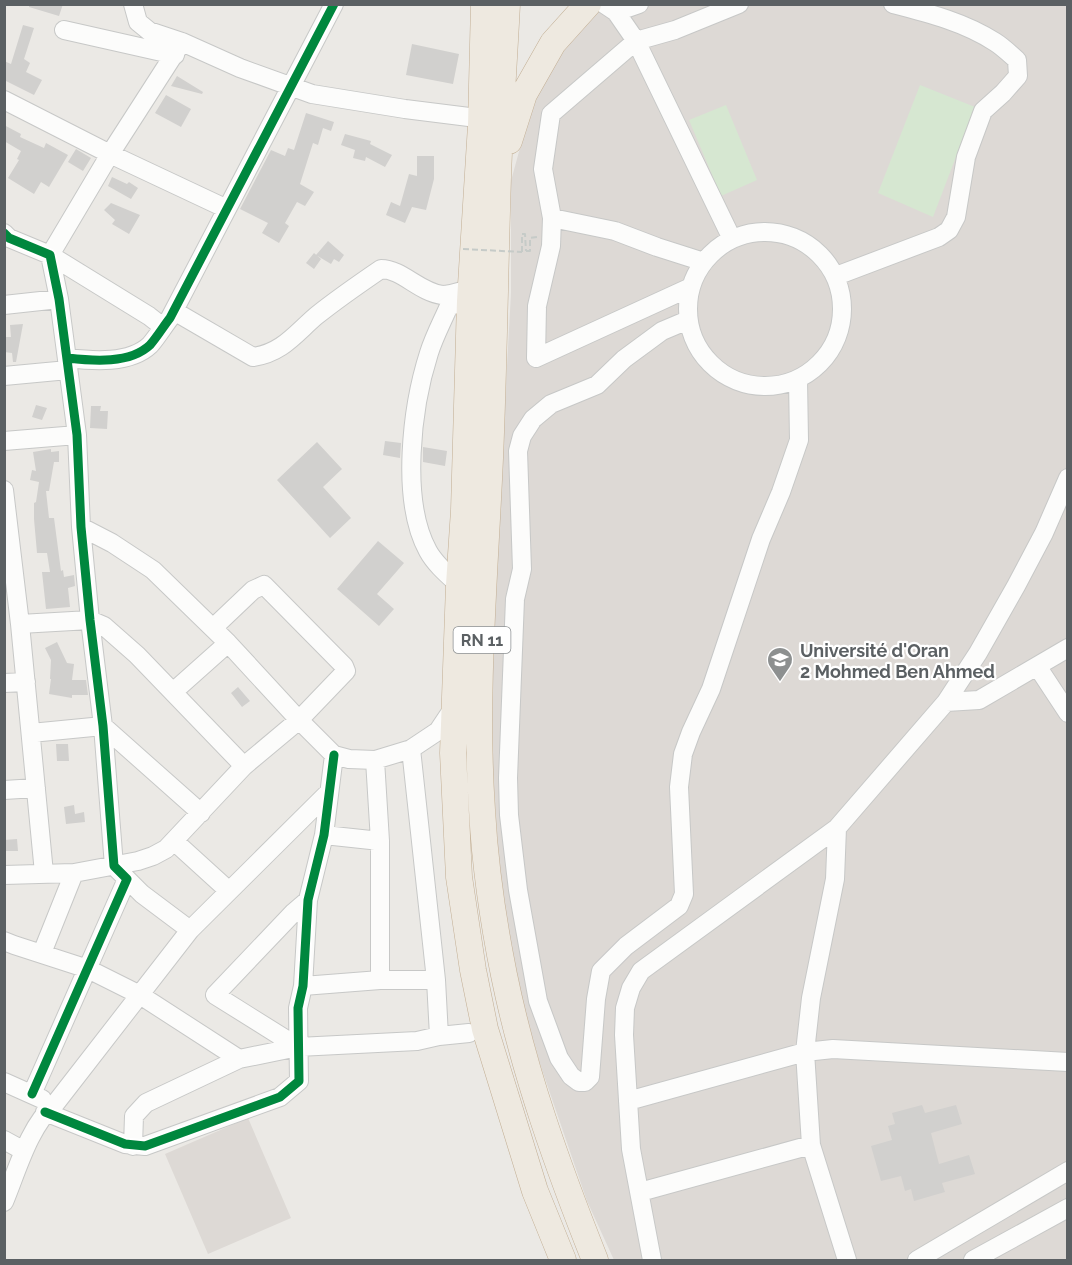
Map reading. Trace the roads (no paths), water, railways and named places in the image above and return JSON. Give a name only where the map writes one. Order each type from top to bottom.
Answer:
[{"type":"highway","name":"RN 11","points":[[484,4],[481,125],[468,296],[464,510],[453,753],[459,877],[473,970],[485,1029],[535,1191],[563,1260]]},
{"type":"highway","name":"RN 11","points":[[507,4],[498,176],[495,348],[483,601],[480,741],[482,810],[489,879],[504,974],[520,1041],[563,1179],[595,1260]]},
{"type":"highway","points":[[498,176],[524,94],[553,43],[588,4]]},
{"type":"street","points":[[133,4],[138,22],[143,27],[178,48]]},
{"type":"street","points":[[4,376],[86,360],[133,356],[150,345],[174,311],[334,4]]},
{"type":"street","points":[[468,296],[469,117],[473,4]]},
{"type":"street","points":[[639,4],[610,8],[636,42],[732,239]]},
{"type":"street","points":[[691,287],[536,358],[537,306],[551,246],[552,218],[543,169],[551,114],[636,42],[675,30],[739,4]]},
{"type":"street","points":[[836,276],[939,237],[949,230],[956,217],[966,157],[983,111],[1018,76],[1017,60],[995,42],[961,24],[893,4]]},
{"type":"street","points":[[64,30],[178,48],[312,94],[469,117]]},
{"type":"street","points":[[32,1094],[88,969],[121,872],[90,620],[81,527],[77,435],[59,299],[50,255],[110,154],[178,48]]},
{"type":"street","points":[[4,100],[110,154],[227,209]]},
{"type":"street","points":[[552,218],[615,231],[657,248],[704,262]]},
{"type":"street","points":[[756,232],[780,232],[803,241],[822,256],[836,276],[842,300],[841,324],[833,346],[818,365],[798,379],[767,386],[751,385],[728,377],[709,363],[696,343],[688,320],[691,287],[704,262],[732,239],[756,232]]},
{"type":"street","points":[[6,236],[50,255],[163,327]]},
{"type":"street","points":[[174,311],[254,357],[281,347],[314,318],[381,269],[390,269],[417,286],[443,295],[468,296]]},
{"type":"street","points":[[459,585],[428,552],[418,527],[411,458],[418,393],[430,349],[449,306],[468,296]]},
{"type":"street","points":[[4,305],[59,299]]},
{"type":"street","points":[[688,320],[662,331],[624,359],[597,386],[551,404],[533,419],[522,436],[518,451],[522,569],[515,599],[508,778],[509,815],[518,890],[538,1002],[559,1058],[571,1076],[579,1082],[585,1082],[590,1077],[596,999],[601,971],[626,946],[679,906],[684,894],[679,787],[683,754],[711,689],[760,539],[781,492],[799,440],[798,379]]},
{"type":"street","points":[[4,441],[77,435]]},
{"type":"street","points":[[652,1260],[632,1149],[628,1101],[624,1035],[625,1008],[631,988],[641,971],[837,828],[946,702],[978,653],[1016,586],[1044,533],[1068,478]]},
{"type":"street","points":[[4,490],[9,573],[20,624],[44,873]]},
{"type":"street","points":[[81,527],[142,561],[228,643],[334,755],[349,759],[375,760],[416,746],[445,723],[455,705]]},
{"type":"street","points":[[4,875],[74,873],[94,868],[121,872],[153,856],[174,842],[244,766],[299,720],[346,671],[344,666],[264,585],[253,590],[213,628]]},
{"type":"street","points":[[20,624],[90,620],[104,626],[115,634],[244,766]]},
{"type":"street","points":[[173,692],[228,643]]},
{"type":"street","points":[[946,702],[980,700],[1068,648]]},
{"type":"street","points":[[1037,666],[1068,713]]},
{"type":"street","points":[[4,683],[26,682]]},
{"type":"street","points":[[31,733],[103,726],[201,813]]},
{"type":"street","points":[[416,746],[442,748],[453,753]]},
{"type":"street","points":[[416,746],[439,1036]]},
{"type":"street","points":[[4,1082],[32,1094],[50,1108],[133,1146],[145,1146],[280,1097],[299,1081],[298,1008],[303,986],[308,900],[324,835],[334,755]]},
{"type":"street","points":[[375,760],[380,840],[380,980]]},
{"type":"street","points":[[4,790],[36,788]]},
{"type":"street","points":[[4,1202],[24,1151],[50,1108],[190,930],[329,792]]},
{"type":"street","points":[[837,828],[835,879],[811,998],[805,1052],[811,1145],[847,1260]]},
{"type":"street","points":[[324,835],[380,840]]},
{"type":"street","points":[[174,842],[229,891]]},
{"type":"street","points":[[121,872],[141,894],[190,930]]},
{"type":"street","points":[[42,953],[74,873]]},
{"type":"street","points":[[298,1047],[215,995],[308,900]]},
{"type":"street","points":[[8,949],[42,953],[88,969],[140,995],[239,1059]]},
{"type":"street","points":[[473,970],[469,1033],[488,1063],[501,1078]]},
{"type":"street","points":[[303,986],[380,980],[436,980]]},
{"type":"street","points":[[133,1146],[134,1116],[146,1103],[239,1059],[298,1047],[417,1041],[469,1033]]},
{"type":"street","points":[[628,1101],[805,1052],[833,1048],[1068,1062]]},
{"type":"street","points":[[4,1140],[24,1151]]},
{"type":"street","points":[[640,1192],[811,1145]]},
{"type":"street","points":[[917,1260],[1068,1171]]},
{"type":"street","points":[[973,1260],[1068,1208]]},
{"type":"place","name":"Université d'Oran 2 Mohmed Ben Ahmed","points":[[780,683]]}]
